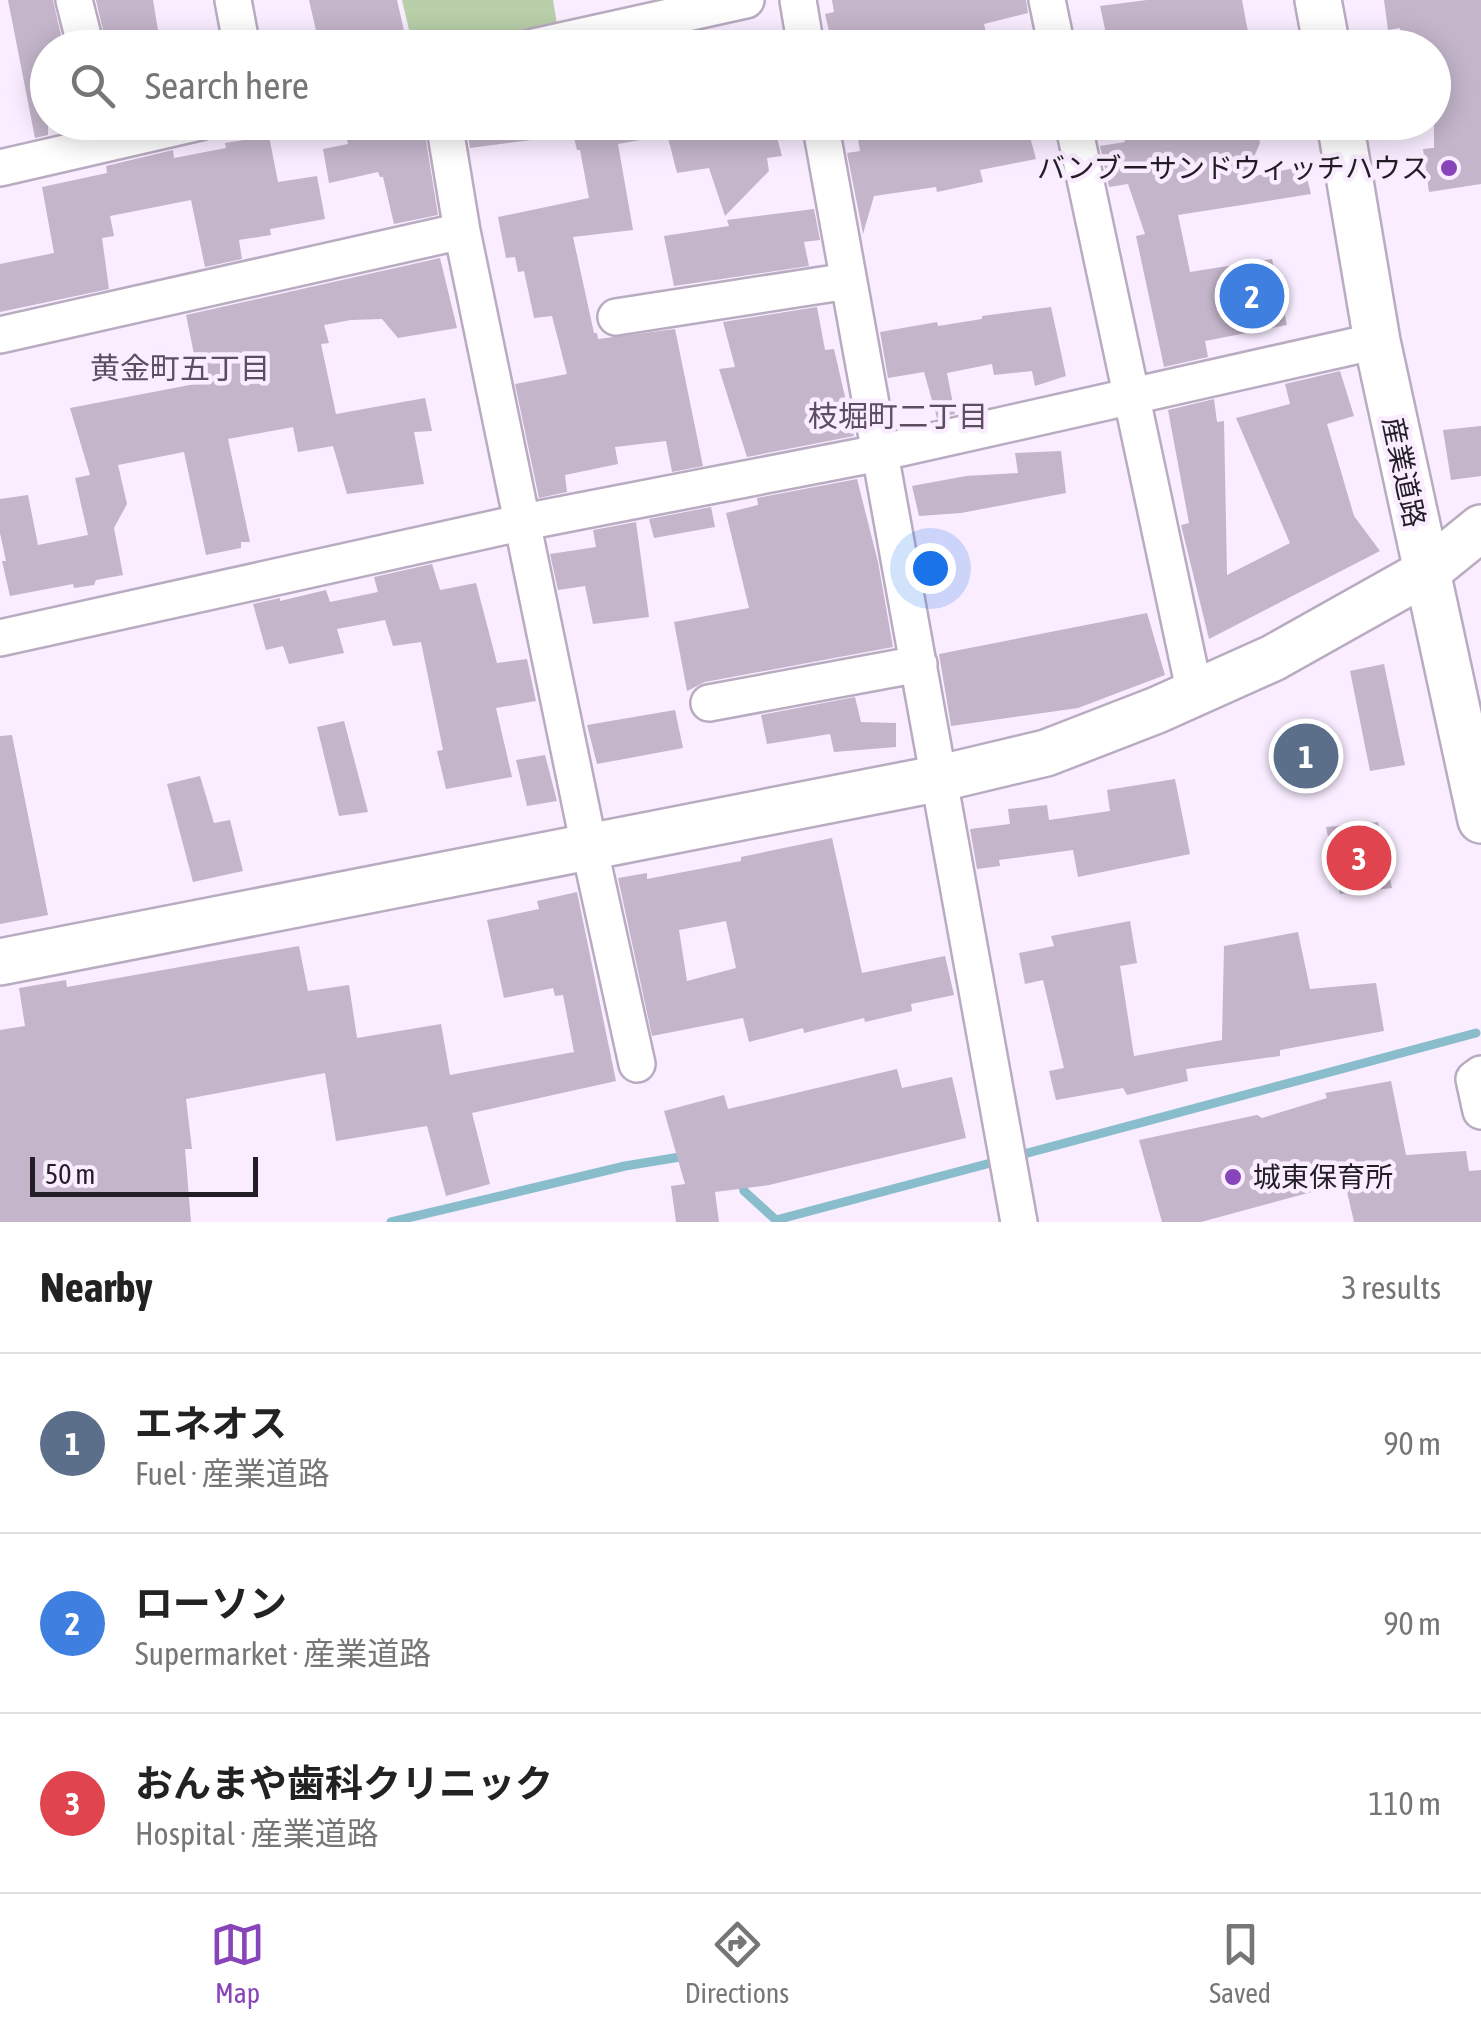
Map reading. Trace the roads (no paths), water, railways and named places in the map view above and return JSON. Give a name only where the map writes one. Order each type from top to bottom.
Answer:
[{"type":"street","points":[[74,0],[82,30]]},
{"type":"street","points":[[233,0],[239,30]]},
{"type":"street","points":[[610,30],[746,0]]},
{"type":"street","points":[[798,0],[803,30]]},
{"type":"street","points":[[1047,0],[1053,30]]},
{"type":"street","points":[[1318,0],[1324,30]]},
{"type":"street","points":[[0,168],[86,140]]},
{"type":"street","points":[[447,140],[462,231],[588,846],[637,1064]]},
{"type":"street","points":[[823,140],[1019,1222]]},
{"type":"street","points":[[1077,140],[1195,694]]},
{"type":"street","name":"産業道路","points":[[1343,140],[1376,341],[1481,820]]},
{"type":"street","points":[[0,335],[462,231]]},
{"type":"street","points":[[616,316],[848,280]]},
{"type":"street","points":[[0,638],[524,522],[878,453],[1376,341]]},
{"type":"street","points":[[0,962],[941,778],[1046,752],[1195,694],[1273,658],[1428,571],[1481,528]]},
{"type":"street","points":[[709,703],[919,664]]},
{"type":"street","points":[[1481,1074],[1474,1079],[1481,1111]]},
{"type":"waterway","points":[[1013,1157],[1476,1033]]},
{"type":"waterway","points":[[391,1222],[625,1166],[686,1156]]},
{"type":"waterway","points":[[742,1180],[744,1191],[776,1220],[998,1161]]},
{"type":"place","name":"バンブーサンドウィッチハウス","points":[[1449,168]]},
{"type":"place","name":"ローソン","points":[[1252,296]]},
{"type":"place","name":"エネオス","points":[[1306,756]]},
{"type":"place","name":"おんまや歯科クリニック","points":[[1359,858]]},
{"type":"place","name":"城東保育所","points":[[1233,1177]]},
{"type":"district","name":"黄金町五丁目","points":[[180,369]]},
{"type":"district","name":"枝堀町二丁目","points":[[898,417]]}]
